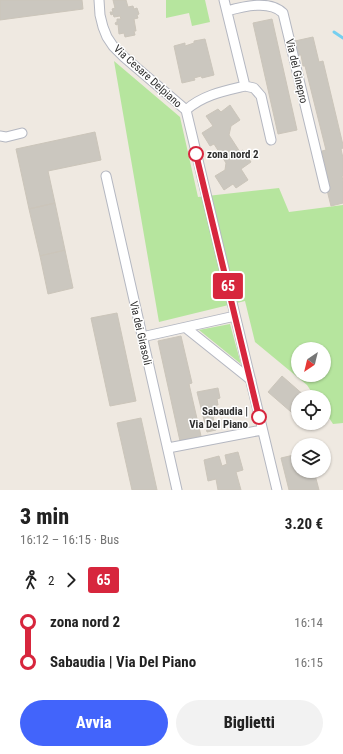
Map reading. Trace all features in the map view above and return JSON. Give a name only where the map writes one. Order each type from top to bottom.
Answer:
[{"type":"street","name":"Via Cesare Delpiano","points":[[99,0],[103,27],[113,46],[186,110],[277,490]]},
{"type":"street","points":[[224,0],[245,86]]},
{"type":"street","name":"Via del Ginepro","points":[[227,11],[266,2],[276,6],[283,13],[325,188]]},
{"type":"street","points":[[186,110],[197,101],[212,95],[245,86],[254,88],[261,96],[271,140]]},
{"type":"street","points":[[0,136],[6,137],[22,133]]},
{"type":"street","name":"Via dei Girasoli","points":[[106,176],[177,490]]},
{"type":"street","points":[[142,337],[235,316]]},
{"type":"street","points":[[186,328],[250,380]]},
{"type":"street","points":[[168,448],[262,430]]},
{"type":"green space","points":[[166,0],[205,0],[210,22],[192,26],[189,13],[166,18]]},
{"type":"green space","points":[[114,61],[180,117],[198,197],[279,188],[289,212],[343,205],[343,423],[333,424],[331,421],[331,390],[310,390],[303,382],[331,382],[331,342],[291,342],[291,372],[255,342],[245,301],[159,322]]},
{"type":"green space","points":[[230,324],[241,364],[199,330]]},
{"type":"building","points":[[0,0],[82,0],[83,9],[0,20]]},
{"type":"building","points":[[113,0],[126,0],[128,7],[133,6],[134,9],[137,8],[139,14],[137,15],[138,18],[134,19],[136,31],[134,31],[135,35],[125,37],[124,33],[119,34],[118,24],[116,25],[115,23],[117,22],[117,19],[121,19],[120,16],[114,17],[110,12],[113,12],[112,9],[115,8]]},
{"type":"building","points":[[272,19],[297,130],[278,134],[253,23]]},
{"type":"building","points":[[313,37],[319,62],[323,61],[343,145],[343,148],[341,149],[343,158],[343,203],[331,206],[324,178],[328,177],[322,151],[326,150],[305,66],[303,66],[301,55],[298,55],[295,41]]},
{"type":"building","points":[[205,39],[214,75],[202,78],[201,76],[194,78],[195,80],[182,83],[174,46],[185,43],[185,46],[194,43],[194,41]]},
{"type":"building","points":[[230,105],[240,120],[231,126],[229,135],[240,152],[243,150],[251,162],[241,169],[248,180],[236,188],[233,184],[224,190],[215,176],[225,170],[226,163],[214,144],[210,146],[202,133],[213,126],[206,116],[218,109],[221,112]]},
{"type":"building","points":[[95,132],[101,160],[48,171],[55,203],[29,209],[16,149]]},
{"type":"building","points":[[55,203],[65,250],[40,256],[29,209]]},
{"type":"building","points":[[65,250],[73,288],[48,294],[40,256]]},
{"type":"building","points":[[117,313],[136,401],[110,406],[91,318]]},
{"type":"building","points":[[181,336],[192,383],[189,384],[201,436],[180,441],[158,341]]},
{"type":"building","points":[[282,376],[298,390],[291,390],[291,412],[268,392]]},
{"type":"building","points":[[218,388],[220,398],[217,399],[217,411],[214,411],[215,416],[213,417],[216,430],[207,432],[197,392]]},
{"type":"building","points":[[141,418],[157,490],[132,490],[117,423]]},
{"type":"building","points":[[238,452],[243,470],[236,472],[241,490],[218,490],[216,479],[208,481],[204,460],[219,456],[222,466],[227,464],[225,455]]},
{"type":"building","points":[[291,456],[291,478],[316,478],[319,490],[289,490],[281,458]]},
{"type":"waterway","points":[[334,32],[343,38]]},
{"type":"bus line","name":"65","points":[[196,154],[259,417]]},
{"type":"place","name":"zona nord 2","points":[[196,154]]},
{"type":"place","name":"Sabaudia | Via Del Piano","points":[[259,417]]}]
